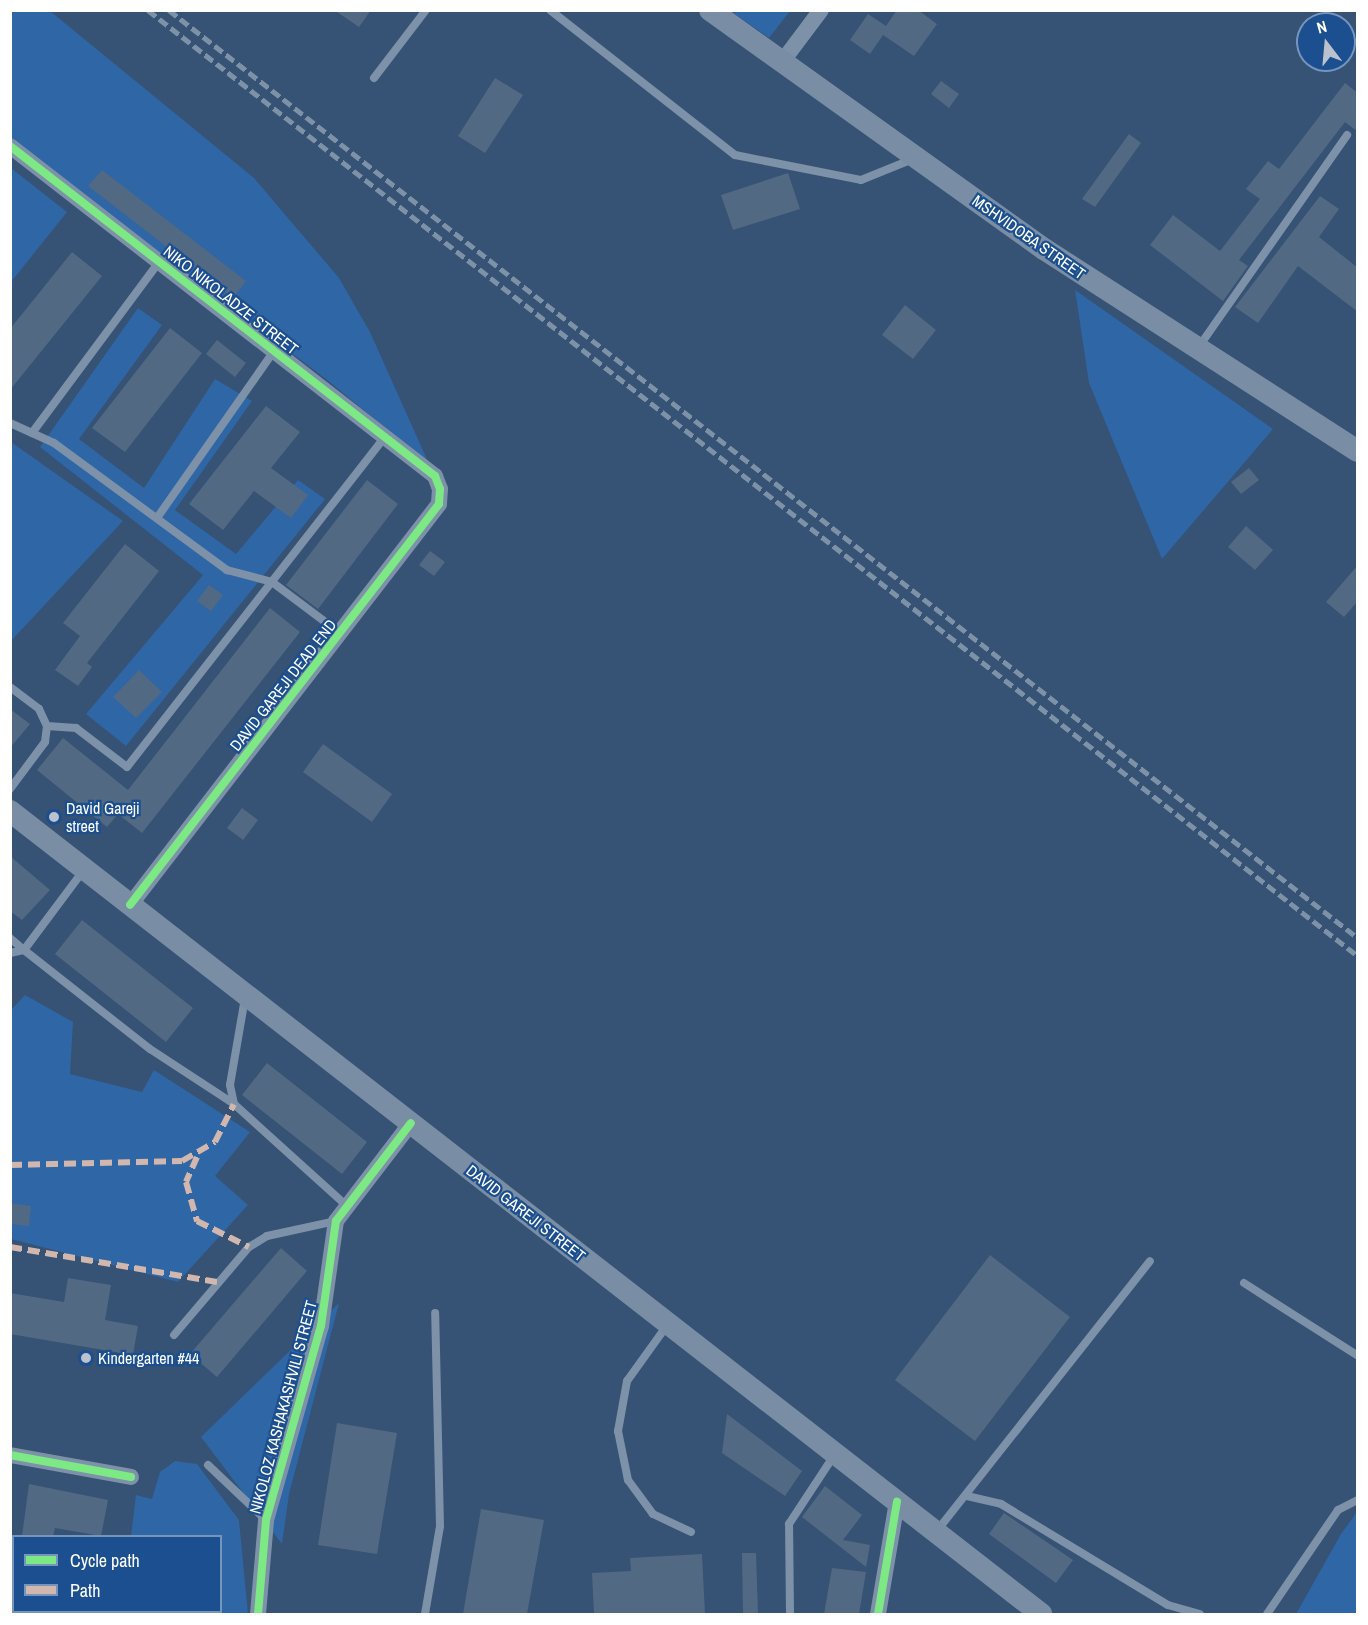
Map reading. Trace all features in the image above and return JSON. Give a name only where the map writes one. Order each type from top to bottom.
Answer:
[{"type":"main road","name":"MSHVIDOBA STREET","points":[[710,10],[916,157],[1198,349],[1358,450]]},
{"type":"main road","name":"DAVID GAREJI STREET","points":[[10,811],[1041,1614]]},
{"type":"street","points":[[782,62],[821,10]]},
{"type":"street","name":"NIKO NIKOLADZE STREET","points":[[10,146],[435,476]]},
{"type":"street","name":"DAVID GAREJI DEAD END","points":[[130,905],[439,504],[435,476]]},
{"type":"street","name":"NIKOLOZ KASHAKASHVILI STREET","points":[[258,1614],[266,1520],[321,1326],[336,1221],[411,1123]]},
{"type":"street","points":[[11,1456],[131,1477]]},
{"type":"street","points":[[878,1614],[897,1502]]},
{"type":"lane","points":[[374,78],[426,10]]},
{"type":"lane","points":[[550,10],[735,155],[861,180],[916,157]]},
{"type":"lane","points":[[1198,349],[1347,135]]},
{"type":"lane","points":[[32,433],[159,262]]},
{"type":"lane","points":[[157,518],[274,351]]},
{"type":"lane","points":[[10,423],[54,443],[227,570],[272,582],[340,633]]},
{"type":"lane","points":[[47,726],[76,728],[127,767],[385,437]]},
{"type":"lane","points":[[10,687],[39,709],[47,726],[45,742],[10,789]]},
{"type":"lane","points":[[10,953],[24,950],[84,869]]},
{"type":"lane","points":[[10,938],[150,1049],[234,1104],[347,1206]]},
{"type":"lane","points":[[234,1104],[230,1085],[245,994]]},
{"type":"lane","points":[[174,1335],[249,1247],[267,1236],[336,1221]]},
{"type":"lane","points":[[935,1532],[967,1496],[1150,1261]]},
{"type":"lane","points":[[1244,1283],[1358,1356]]},
{"type":"lane","points":[[425,1614],[440,1526],[435,1313]]},
{"type":"lane","points":[[668,1324],[627,1381],[618,1431],[628,1480],[653,1514],[691,1532]]},
{"type":"lane","points":[[790,1614],[789,1524],[835,1454]]},
{"type":"lane","points":[[208,1465],[266,1520]]},
{"type":"lane","points":[[967,1496],[1001,1504],[1168,1605],[1200,1614]]},
{"type":"lane","points":[[1267,1614],[1338,1510],[1358,1500]]},
{"type":"shaded area","points":[[11,11],[50,11],[254,178],[339,278],[370,332],[429,464],[326,379],[11,142]]},
{"type":"shaded area","points":[[731,11],[790,11],[769,38]]},
{"type":"shaded area","points":[[11,168],[67,212],[11,282]]},
{"type":"shaded area","points":[[1075,290],[1273,429],[1162,559],[1089,383]]},
{"type":"shaded area","points":[[138,308],[162,325],[79,439],[144,488],[215,379],[252,401],[175,510],[236,554],[298,480],[325,499],[126,746],[86,714],[203,575],[40,447]]},
{"type":"shaded area","points":[[11,442],[123,521],[11,641]]},
{"type":"shaded area","points":[[25,995],[73,1022],[70,1074],[142,1092],[154,1070],[250,1132],[215,1176],[248,1205],[178,1282],[11,1239],[10,1011]]},
{"type":"shaded area","points":[[339,1303],[289,1494],[282,1544],[201,1437]]},
{"type":"shaded area","points":[[175,1461],[197,1464],[239,1520],[248,1614],[75,1614],[222,1613],[222,1535],[131,1535],[136,1495],[152,1499],[160,1472]]},
{"type":"shaded area","points":[[1357,1512],[1357,1614],[1296,1614],[1341,1534]]},
{"type":"building","points":[[334,10],[371,10],[359,27]]},
{"type":"building","points":[[897,10],[918,10],[937,24],[914,56],[883,35],[870,54],[850,40],[868,14],[886,26]]},
{"type":"building","points":[[495,78],[523,95],[485,153],[458,136]]},
{"type":"building","points":[[941,81],[959,94],[949,108],[931,94]]},
{"type":"building","points":[[1345,83],[1358,93],[1358,132],[1345,122],[1239,260],[1248,266],[1223,301],[1150,245],[1173,215],[1220,251],[1260,199],[1246,189],[1268,161],[1279,169]]},
{"type":"building","points":[[1129,134],[1141,143],[1095,207],[1082,199]]},
{"type":"building","points":[[102,170],[246,281],[233,298],[88,186]]},
{"type":"building","points":[[788,173],[800,209],[733,230],[721,195]]},
{"type":"building","points":[[1320,196],[1339,209],[1319,237],[1358,268],[1358,312],[1298,266],[1258,323],[1235,307]]},
{"type":"building","points":[[72,252],[102,276],[10,390],[10,329]]},
{"type":"building","points":[[905,305],[936,330],[913,359],[882,335]]},
{"type":"building","points":[[170,328],[202,353],[125,452],[92,428]]},
{"type":"building","points":[[217,340],[246,363],[235,377],[206,354]]},
{"type":"building","points":[[266,406],[300,432],[271,468],[308,495],[291,518],[254,491],[223,530],[189,504]]},
{"type":"building","points":[[1249,468],[1259,480],[1241,494],[1231,482]]},
{"type":"building","points":[[367,480],[398,504],[318,609],[286,585]]},
{"type":"building","points":[[1246,526],[1273,550],[1255,570],[1228,547]]},
{"type":"building","points":[[125,544],[159,571],[87,663],[92,667],[78,686],[55,670],[80,636],[63,623]]},
{"type":"building","points":[[430,551],[445,562],[434,576],[419,565]]},
{"type":"building","points":[[1358,565],[1358,601],[1344,617],[1326,602]]},
{"type":"building","points":[[209,585],[223,595],[211,611],[197,601]]},
{"type":"building","points":[[270,608],[300,632],[142,833],[118,814],[107,827],[37,770],[63,738],[128,790]]},
{"type":"building","points":[[139,670],[162,692],[136,718],[113,697]]},
{"type":"building","points":[[10,709],[30,724],[10,748]]},
{"type":"building","points":[[323,744],[392,794],[372,822],[303,772]]},
{"type":"building","points":[[242,808],[258,820],[243,840],[227,828]]},
{"type":"building","points":[[10,856],[50,890],[22,920],[10,911]]},
{"type":"building","points":[[82,920],[193,1008],[166,1042],[55,954]]},
{"type":"building","points":[[267,1063],[367,1142],[342,1174],[242,1095]]},
{"type":"building","points":[[10,1203],[31,1206],[29,1226],[10,1224]]},
{"type":"building","points":[[281,1248],[307,1271],[217,1377],[190,1354]]},
{"type":"building","points":[[990,1255],[1070,1317],[975,1441],[895,1380]]},
{"type":"building","points":[[68,1278],[111,1285],[105,1320],[138,1326],[133,1355],[10,1334],[10,1293],[64,1302]]},
{"type":"building","points":[[727,1414],[802,1471],[785,1496],[722,1453]]},
{"type":"building","points":[[337,1423],[397,1433],[377,1554],[318,1545]]},
{"type":"building","points":[[29,1484],[108,1500],[101,1535],[55,1528],[53,1535],[22,1535]]},
{"type":"building","points":[[825,1486],[862,1515],[843,1540],[870,1545],[866,1567],[802,1517]]},
{"type":"building","points":[[481,1509],[544,1520],[527,1614],[463,1614]]},
{"type":"building","points":[[1004,1513],[1073,1560],[1056,1583],[989,1534]]},
{"type":"building","points":[[742,1553],[756,1553],[758,1614],[743,1614]]},
{"type":"building","points":[[702,1554],[705,1614],[594,1614],[592,1573],[631,1571],[630,1558]]},
{"type":"building","points":[[832,1568],[866,1572],[859,1614],[824,1614]]},
{"type":"railway","points":[[148,10],[1358,956]]},
{"type":"railway","points":[[169,10],[1358,938]]},
{"type":"marked path","points":[[10,1165],[182,1161],[215,1142],[234,1104]]},
{"type":"marked path","points":[[197,1157],[186,1182],[197,1221],[249,1247]]},
{"type":"marked path","points":[[10,1247],[217,1282]]},
{"type":"cycle path","points":[[10,146],[435,476],[440,489],[439,504],[130,905]]},
{"type":"cycle path","points":[[258,1614],[266,1520],[321,1326],[336,1221],[411,1123]]},
{"type":"cycle path","points":[[10,1455],[131,1477]]},
{"type":"cycle path","points":[[878,1614],[897,1502]]},
{"type":"place","name":"David Gareji street","points":[[54,817]]},
{"type":"place","name":"Kindergarten #44","points":[[86,1358]]}]
